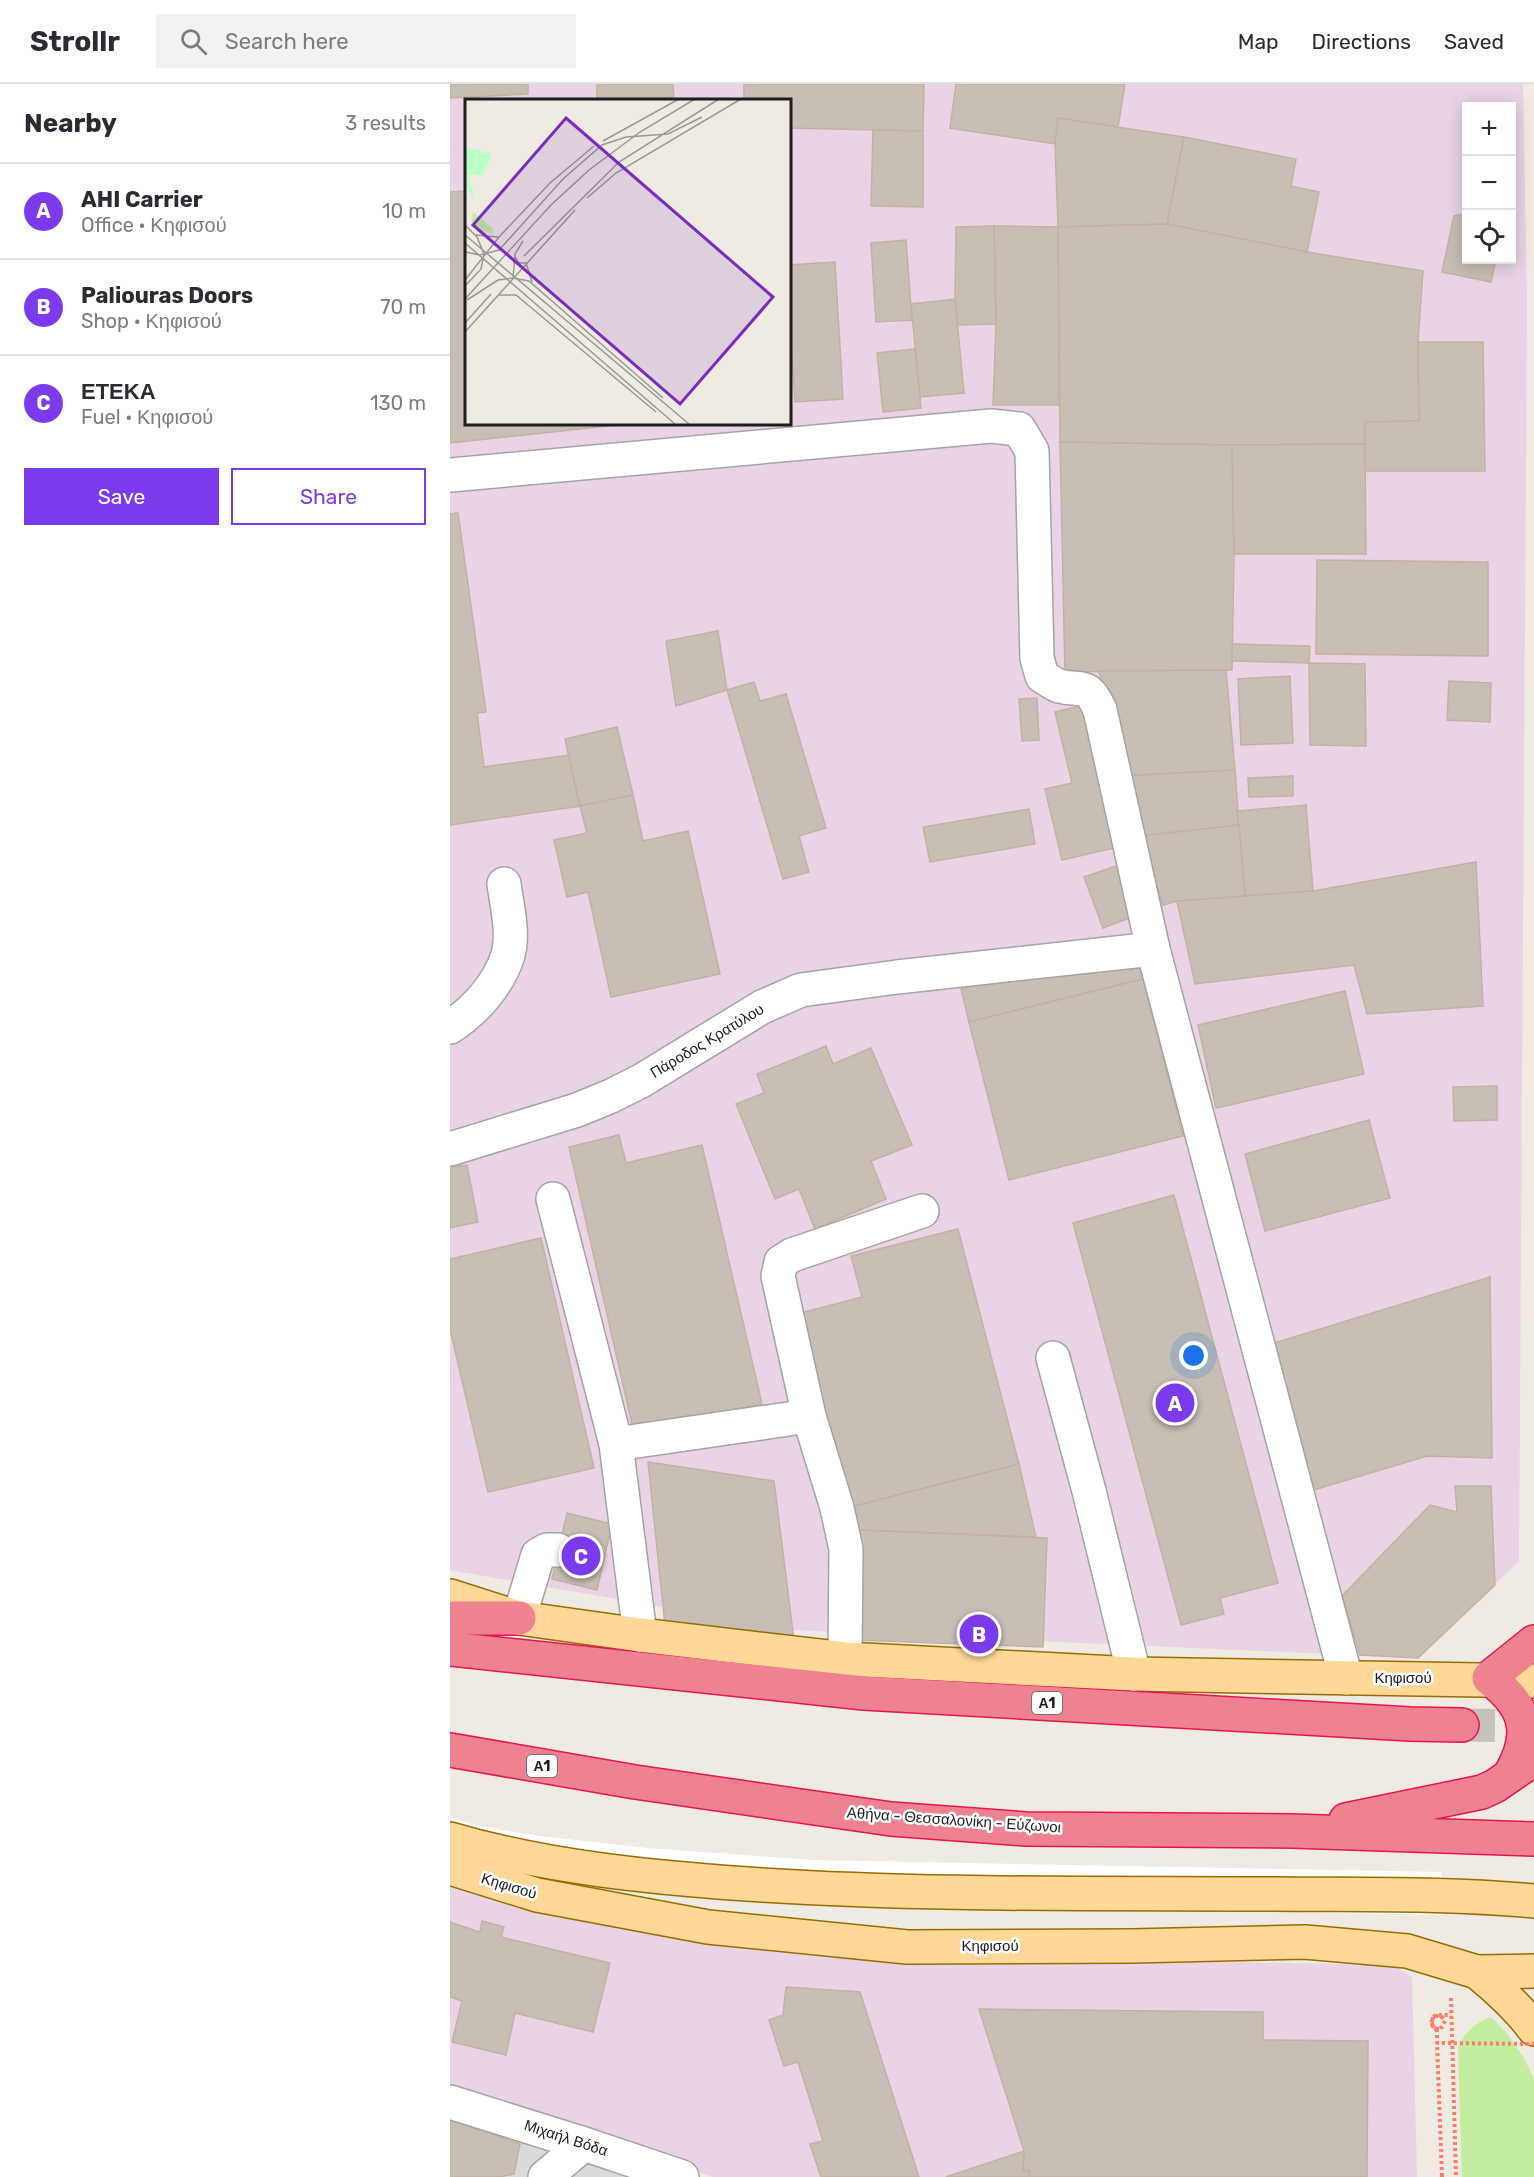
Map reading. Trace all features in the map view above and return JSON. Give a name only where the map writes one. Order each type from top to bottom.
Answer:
[{"type":"highway","points":[[450,1618],[519,1618]]},
{"type":"highway","points":[[1292,1831],[1468,1796],[1495,1786],[1522,1767],[1521,1759],[1526,1740],[1524,1722],[1518,1705],[1505,1690],[1489,1678],[1534,1642]]},
{"type":"highway","name":"Α1","points":[[450,1649],[864,1693],[1462,1725]]},
{"type":"highway","name":"Αθήνα - Θεσσαλονίκη - Εύζωνοι","points":[[450,1750],[635,1782],[891,1819],[1026,1829],[1292,1831],[1534,1839]]},
{"type":"main road","name":"Κηφισού","points":[[450,1596],[519,1618],[845,1659],[1134,1674],[1534,1680]]},
{"type":"main road","points":[[450,1839],[531,1859],[659,1878],[815,1889],[1445,1895],[1534,1901]]},
{"type":"main road","name":"Κηφισού","points":[[450,1868],[537,1894],[708,1927],[907,1947],[1132,1946],[1305,1942],[1407,1951],[1477,1972],[1534,1971]]},
{"type":"main road","points":[[1477,1972],[1522,2012],[1534,2029]]},
{"type":"street","points":[[450,476],[991,426],[1019,429],[1032,451],[1037,658],[1042,676],[1058,686],[1080,687],[1093,694],[1100,710],[1153,949],[1346,1678]]},
{"type":"street","points":[[450,1027],[466,1017],[494,984],[508,954],[509,927],[504,884]]},
{"type":"street","name":"Πάροδος Κρατύλου","points":[[450,1149],[577,1110],[611,1096],[762,1006],[801,990],[897,977],[1153,949]]},
{"type":"street","points":[[553,1199],[616,1444],[617,1567],[640,1635]]},
{"type":"street","points":[[845,1659],[846,1549],[837,1508],[809,1416],[777,1276],[781,1262],[792,1255],[922,1211]]},
{"type":"street","points":[[1053,1359],[1089,1491],[1134,1674]]},
{"type":"street","points":[[616,1444],[809,1416]]},
{"type":"street","points":[[519,1618],[538,1555],[547,1550],[558,1550]]},
{"type":"street","name":"Μιχαήλ Βόδα","points":[[450,2102],[682,2177]]},
{"type":"street","points":[[545,2177],[584,2144]]},
{"type":"path","points":[[1442,2177],[1437,2043],[1437,2029],[1434,2028],[1432,2025],[1431,2022],[1432,2019],[1434,2016],[1437,2015],[1441,2016],[1444,2021],[1439,2029],[1436,2029],[1433,2027],[1431,2024],[1431,2020],[1433,2017],[1436,2015],[1439,2015],[1451,2015],[1456,2177]]},
{"type":"path","points":[[1437,2043],[1534,2044]]},
{"type":"shaded area","points":[[450,84],[1523,84],[1527,300],[1519,1561],[1418,1658],[794,1630],[450,1570]]},
{"type":"shaded area","points":[[450,1881],[822,1955],[1393,1965],[1412,1977],[1417,2177],[713,2177],[450,2086]]},
{"type":"shaded area","points":[[450,2112],[648,2177],[450,2177]]},
{"type":"green space","points":[[1491,2017],[1506,2032],[1524,2058],[1534,2079],[1534,2177],[1462,2177],[1458,2048],[1471,2029]]},
{"type":"pier","points":[[450,1817],[478,1826],[531,1835],[647,1848],[812,1860],[1441,1872],[1445,1915],[811,1903],[644,1892],[520,1876],[450,1862]]},
{"type":"building","points":[[450,84],[528,84],[528,94],[450,98]]},
{"type":"building","points":[[597,84],[673,84],[674,99],[597,99]]},
{"type":"building","points":[[744,84],[924,84],[923,131],[790,128],[790,99],[744,99]]},
{"type":"building","points":[[956,84],[1125,84],[1118,127],[1058,118],[1055,144],[950,128]]},
{"type":"building","points":[[1058,118],[1184,137],[1167,224],[1058,227],[1055,144]]},
{"type":"building","points":[[873,130],[923,131],[923,207],[871,206]]},
{"type":"building","points":[[1184,137],[1296,159],[1291,186],[1319,192],[1307,252],[1167,224]]},
{"type":"building","points":[[465,191],[465,424],[627,424],[450,443],[450,192]]},
{"type":"building","points":[[1462,215],[1462,264],[1495,264],[1491,282],[1442,272],[1454,216]]},
{"type":"building","points":[[1167,224],[1307,252],[1423,271],[1418,342],[1419,421],[1365,422],[1365,444],[1232,445],[1060,442],[1058,227]]},
{"type":"building","points":[[994,226],[1058,227],[1059,405],[993,405],[996,324]]},
{"type":"building","points":[[994,226],[996,324],[957,325],[956,227]]},
{"type":"building","points":[[906,240],[912,320],[876,322],[871,243]]},
{"type":"building","points":[[835,262],[843,399],[795,402],[790,329],[790,265]]},
{"type":"building","points":[[955,299],[964,393],[920,397],[911,304]]},
{"type":"building","points":[[1418,342],[1483,342],[1485,471],[1365,471],[1365,422],[1419,421]]},
{"type":"building","points":[[915,349],[921,408],[883,412],[877,353]]},
{"type":"building","points":[[1060,442],[1232,445],[1234,554],[1232,670],[1065,672]]},
{"type":"building","points":[[1365,444],[1366,554],[1234,554],[1232,445]]},
{"type":"building","points":[[458,513],[486,712],[477,713],[484,767],[569,755],[580,806],[450,825],[450,514]]},
{"type":"building","points":[[1317,560],[1488,562],[1488,656],[1316,654]]},
{"type":"building","points":[[718,631],[727,690],[676,706],[666,641]]},
{"type":"building","points":[[1232,644],[1310,646],[1309,663],[1232,661]]},
{"type":"building","points":[[1309,663],[1365,664],[1366,746],[1310,745]]},
{"type":"building","points":[[1226,670],[1235,770],[1123,776],[1099,671]]},
{"type":"building","points":[[1290,676],[1293,743],[1241,745],[1238,679]]},
{"type":"building","points":[[1449,681],[1491,683],[1490,722],[1447,720]]},
{"type":"building","points":[[754,682],[760,701],[786,694],[826,828],[799,836],[809,872],[783,879],[727,690]]},
{"type":"building","points":[[1037,698],[1039,740],[1022,741],[1019,699]]},
{"type":"building","points":[[1088,704],[1123,846],[1062,860],[1045,789],[1072,783],[1055,712]]},
{"type":"building","points":[[617,727],[633,795],[580,806],[565,739]]},
{"type":"building","points":[[1235,770],[1239,825],[1141,836],[1123,776]]},
{"type":"building","points":[[1293,776],[1293,796],[1249,797],[1248,778]]},
{"type":"building","points":[[633,795],[643,841],[688,831],[720,974],[611,997],[588,892],[567,897],[554,840],[587,833],[580,806]]},
{"type":"building","points":[[1306,805],[1313,891],[1245,897],[1237,811]]},
{"type":"building","points":[[1029,809],[1035,844],[930,862],[923,827]]},
{"type":"building","points":[[1239,825],[1245,897],[1177,901],[1163,905],[1141,836]]},
{"type":"building","points":[[1476,862],[1483,1006],[1367,1014],[1354,965],[1195,984],[1177,901],[1313,891]]},
{"type":"building","points":[[1122,864],[1140,914],[1103,928],[1084,877]]},
{"type":"building","points":[[1138,962],[1143,979],[969,1022],[961,989],[1037,967]]},
{"type":"building","points":[[1143,979],[1183,1136],[1009,1180],[969,1022]]},
{"type":"building","points":[[1345,991],[1364,1074],[1216,1108],[1198,1025]]},
{"type":"building","points":[[826,1046],[833,1064],[871,1048],[912,1145],[871,1161],[886,1199],[815,1229],[799,1189],[775,1199],[736,1104],[764,1093],[757,1074]]},
{"type":"building","points":[[1497,1086],[1497,1120],[1454,1121],[1453,1087]]},
{"type":"building","points":[[1369,1120],[1390,1198],[1265,1231],[1245,1154]]},
{"type":"building","points":[[619,1135],[626,1163],[702,1145],[762,1404],[634,1433],[569,1147]]},
{"type":"building","points":[[467,1165],[478,1222],[450,1228],[450,1167]]},
{"type":"building","points":[[1174,1195],[1278,1583],[1220,1598],[1224,1614],[1181,1625],[1073,1223]]},
{"type":"building","points":[[958,1229],[1019,1464],[847,1508],[797,1314],[862,1297],[851,1256]]},
{"type":"building","points":[[541,1238],[594,1468],[488,1492],[450,1329],[450,1259]]},
{"type":"building","points":[[1490,1277],[1492,1458],[1427,1456],[1310,1491],[1271,1344]]},
{"type":"building","points":[[648,1462],[774,1481],[794,1640],[665,1625]]},
{"type":"building","points":[[1019,1464],[1036,1537],[859,1530],[847,1508]]},
{"type":"building","points":[[1455,1486],[1491,1486],[1495,1585],[1418,1658],[1360,1655],[1342,1596],[1430,1505],[1457,1512]]},
{"type":"building","points":[[567,1513],[612,1524],[597,1590],[552,1579]]},
{"type":"building","points":[[859,1530],[1047,1538],[1043,1647],[855,1640]]},
{"type":"building","points":[[482,1921],[504,1927],[501,1937],[610,1963],[593,2032],[515,2013],[506,2055],[452,2042],[462,2001],[450,1997],[450,1922],[480,1932]]},
{"type":"building","points":[[786,1987],[860,1992],[919,2177],[821,2177],[810,2144],[823,2141],[798,2062],[784,2066],[769,2020],[783,2015]]},
{"type":"building","points":[[979,2009],[1263,2012],[1263,2040],[1368,2041],[1367,2177],[1029,2177],[1030,2171],[1023,2171],[1024,2151]]},
{"type":"building","points":[[450,2120],[520,2144],[514,2174],[499,2177],[450,2177]]},
{"type":"building","points":[[1024,2151],[1023,2171],[1030,2171],[1029,2177],[946,2177]]},
{"type":"tunnel","points":[[558,1550],[603,1563]]},
{"type":"tunnel","points":[[1462,1725],[1534,1726]]},
{"type":"place","name":"AHI Carrier","points":[[1175,1403]]},
{"type":"place","name":"ΕΤΕΚΑ","points":[[581,1556]]},
{"type":"place","name":"Paliouras Doors","points":[[979,1634]]}]
